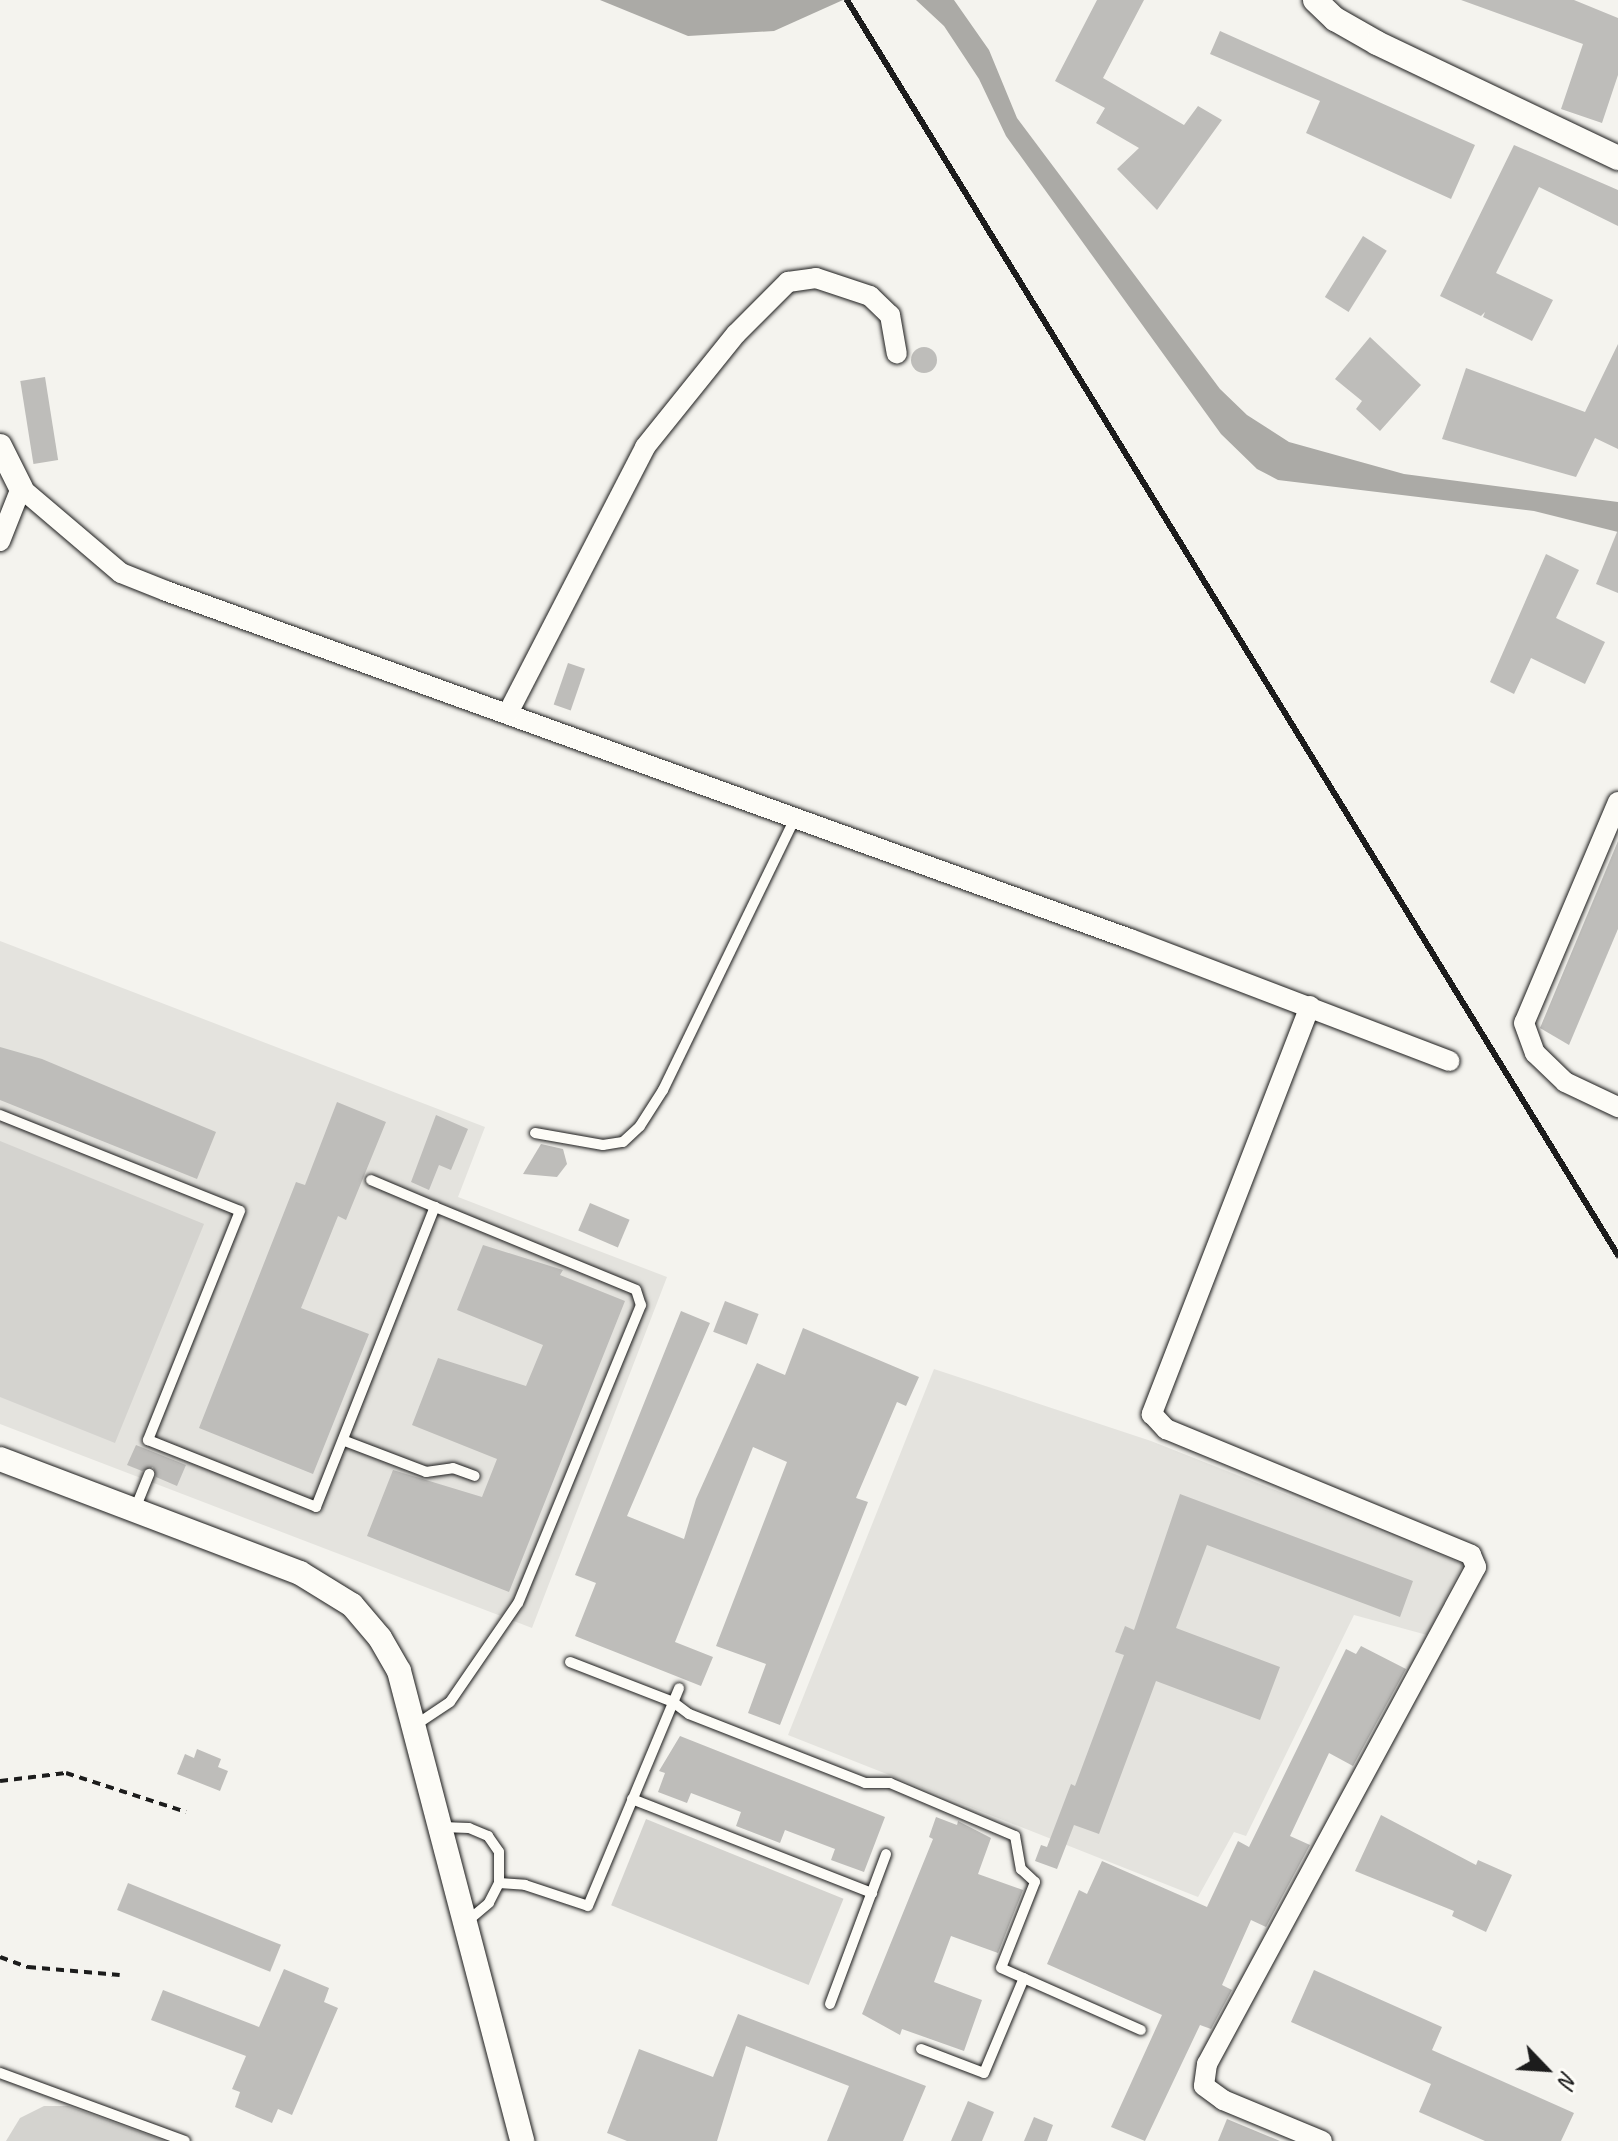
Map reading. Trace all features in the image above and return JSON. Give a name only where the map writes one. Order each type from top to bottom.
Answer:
[{"type":"street","points":[[1315,0],[1335,19],[1377,43],[1618,158]]},
{"type":"street","points":[[508,713],[645,447],[736,334],[788,282],[816,278],[870,296],[890,315],[897,353]]},
{"type":"street","points":[[0,446],[21,488],[121,573],[1310,1006],[1449,1061]]},
{"type":"street","points":[[0,541],[21,488]]},
{"type":"street","points":[[1618,802],[1524,1023],[1535,1053],[1565,1082],[1618,1107]]},
{"type":"street","points":[[1310,1006],[1152,1414],[1166,1429],[1471,1555],[1476,1567],[1207,2064],[1204,2086],[1223,2100],[1300,2137],[1322,2141]]},
{"type":"street","points":[[0,1459],[300,1573],[352,1605],[399,1671],[522,2141]]},
{"type":"lane","points":[[535,1133],[603,1145],[623,1142],[640,1126],[663,1090],[794,820]]},
{"type":"lane","points":[[0,1115],[240,1211],[148,1440],[160,1450],[316,1507],[345,1441],[435,1207]]},
{"type":"lane","points":[[371,1180],[636,1290],[641,1305],[518,1603],[450,1702],[414,1726]]},
{"type":"lane","points":[[345,1441],[426,1472],[453,1468],[475,1476]]},
{"type":"lane","points":[[135,1510],[149,1474]]},
{"type":"lane","points":[[570,1662],[673,1702],[689,1714],[865,1783],[890,1783],[1015,1836],[1021,1869],[1035,1882],[1001,1968],[1141,2030]]},
{"type":"lane","points":[[499,1883],[525,1885],[588,1906],[679,1688]]},
{"type":"lane","points":[[632,1799],[872,1893]]},
{"type":"lane","points":[[440,1827],[469,1828],[488,1836],[499,1852],[499,1883],[489,1903],[465,1923]]},
{"type":"lane","points":[[830,2004],[886,1854]]},
{"type":"lane","points":[[921,2049],[984,2073],[1024,1978]]},
{"type":"lane","points":[[0,2073],[1,2070],[185,2141]]},
{"type":"path","points":[[0,1781],[66,1773],[186,1812]]},
{"type":"path","points":[[0,1957],[28,1967],[120,1975]]},
{"type":"shaded area","points":[[600,0],[843,0],[774,31],[688,36]]},
{"type":"shaded area","points":[[916,0],[954,0],[989,50],[1017,118],[1220,389],[1247,415],[1289,442],[1404,474],[1618,502],[1618,532],[1534,511],[1278,480],[1257,469],[1221,434],[1006,136],[979,79],[944,26]]},
{"type":"shaded area","points":[[0,941],[485,1127],[458,1197],[667,1277],[532,1628],[0,1424]]},
{"type":"shaded area","points":[[0,1141],[204,1224],[115,1443],[0,1397]]},
{"type":"shaded area","points":[[934,1369],[1151,1441],[1463,1564],[1427,1635],[1354,1615],[1246,1836],[1234,1832],[1198,1897],[788,1735]]},
{"type":"shaded area","points":[[646,1819],[843,1899],[809,1985],[611,1905]]},
{"type":"shaded area","points":[[44,2106],[68,2106],[165,2141],[6,2141],[20,2118]]},
{"type":"building","points":[[1097,0],[1144,0],[1103,78],[1184,125],[1198,106],[1222,120],[1157,210],[1117,169],[1139,148],[1096,123],[1105,108],[1055,81]]},
{"type":"building","points":[[1461,0],[1574,0],[1618,18],[1618,75],[1602,123],[1561,109],[1583,44]]},
{"type":"building","points":[[1220,31],[1475,145],[1451,199],[1306,133],[1320,101],[1210,54]]},
{"type":"building","points":[[1514,145],[1618,190],[1618,226],[1539,187],[1496,273],[1553,300],[1532,341],[1483,317],[1485,312],[1481,316],[1440,296]]},
{"type":"building","points":[[1363,236],[1387,251],[1349,312],[1325,297]]},
{"type":"building","points":[[1370,337],[1421,385],[1380,431],[1356,409],[1362,401],[1335,379]]},
{"type":"building","points":[[1618,344],[1618,449],[1595,438],[1576,477],[1442,439],[1466,368],[1585,412]]},
{"type":"building","points":[[924,347],[934,350],[937,360],[934,370],[924,373],[914,370],[911,360],[914,350]]},
{"type":"building","points":[[45,377],[58,460],[33,464],[20,381]]},
{"type":"building","points":[[1618,532],[1618,593],[1596,584]]},
{"type":"building","points":[[1546,554],[1579,570],[1556,618],[1605,642],[1585,684],[1531,658],[1514,694],[1490,682]]},
{"type":"building","points":[[568,663],[585,669],[571,710],[554,705]]},
{"type":"building","points":[[1618,841],[1618,929],[1569,1045],[1540,1028]]},
{"type":"building","points":[[0,1047],[42,1059],[216,1132],[197,1179],[0,1100]]},
{"type":"building","points":[[337,1102],[386,1122],[346,1220],[338,1216],[301,1308],[369,1334],[313,1474],[199,1428],[296,1182],[305,1185]]},
{"type":"building","points":[[436,1115],[468,1129],[451,1170],[439,1165],[429,1190],[411,1182]]},
{"type":"building","points":[[541,1144],[563,1149],[567,1164],[557,1177],[523,1174]]},
{"type":"building","points":[[590,1203],[630,1220],[618,1247],[578,1231]]},
{"type":"building","points":[[483,1245],[563,1270],[560,1275],[625,1301],[509,1592],[367,1536],[393,1470],[482,1497],[497,1459],[412,1425],[438,1358],[526,1386],[543,1345],[457,1310]]},
{"type":"building","points":[[725,1301],[759,1314],[747,1345],[713,1332]]},
{"type":"building","points":[[681,1311],[710,1323],[627,1516],[684,1539],[696,1499],[757,1363],[785,1375],[803,1328],[919,1377],[906,1406],[897,1402],[856,1498],[868,1502],[780,1725],[748,1713],[766,1664],[716,1646],[787,1462],[753,1447],[675,1642],[713,1657],[701,1686],[575,1636],[596,1583],[575,1575]]},
{"type":"building","points":[[136,1445],[186,1465],[177,1486],[156,1477],[153,1467],[142,1471],[127,1465]]},
{"type":"building","points":[[1180,1494],[1413,1581],[1400,1617],[1207,1545],[1176,1628],[1280,1667],[1260,1720],[1156,1681],[1099,1834],[1074,1825],[1057,1869],[1035,1861],[1041,1845],[1047,1847],[1071,1784],[1075,1786],[1124,1655],[1115,1652],[1125,1626],[1134,1630]]},
{"type":"building","points":[[1361,1646],[1406,1669],[1353,1766],[1329,1753],[1290,1836],[1310,1845],[1266,1927],[1251,1920],[1222,1985],[1232,1990],[1211,2029],[1200,2025],[1145,2141],[1111,2127],[1162,2015],[1047,1964],[1079,1890],[1087,1894],[1102,1861],[1207,1907],[1238,1841],[1249,1847],[1346,1649],[1356,1654]]},
{"type":"building","points":[[680,1736],[885,1817],[864,1872],[831,1860],[835,1849],[785,1830],[780,1843],[736,1826],[741,1812],[691,1793],[687,1803],[658,1792],[665,1773],[659,1771]]},
{"type":"building","points":[[197,1749],[221,1759],[218,1767],[228,1771],[220,1791],[177,1774],[185,1754],[194,1758]]},
{"type":"building","points":[[1381,1815],[1476,1865],[1478,1860],[1512,1875],[1486,1932],[1452,1916],[1454,1911],[1355,1871]]},
{"type":"building","points":[[936,1817],[957,1825],[958,1821],[991,1838],[978,1874],[1023,1890],[998,1953],[951,1936],[934,1982],[982,2000],[964,2051],[902,2029],[900,2035],[862,2014],[933,1839],[929,1837]]},
{"type":"building","points":[[128,1883],[281,1945],[270,1972],[117,1910]]},
{"type":"building","points":[[284,1969],[329,1988],[324,2002],[338,2008],[292,2115],[278,2109],[272,2123],[235,2107],[240,2092],[232,2089],[246,2056],[151,2020],[163,1990],[259,2027]]},
{"type":"building","points":[[1314,1970],[1442,2027],[1432,2050],[1574,2113],[1561,2141],[1485,2141],[1419,2112],[1431,2084],[1291,2022]]},
{"type":"building","points":[[738,2014],[926,2086],[903,2141],[827,2141],[849,2086],[746,2046],[717,2141],[627,2141],[607,2133],[639,2049],[713,2077]]},
{"type":"building","points":[[968,2101],[994,2112],[982,2141],[951,2141]]},
{"type":"building","points":[[1034,2117],[1053,2125],[1047,2141],[1024,2141]]},
{"type":"building","points":[[1227,2119],[1280,2141],[1218,2141]]},
{"type":"railway","points":[[847,0],[1618,1255]]}]
